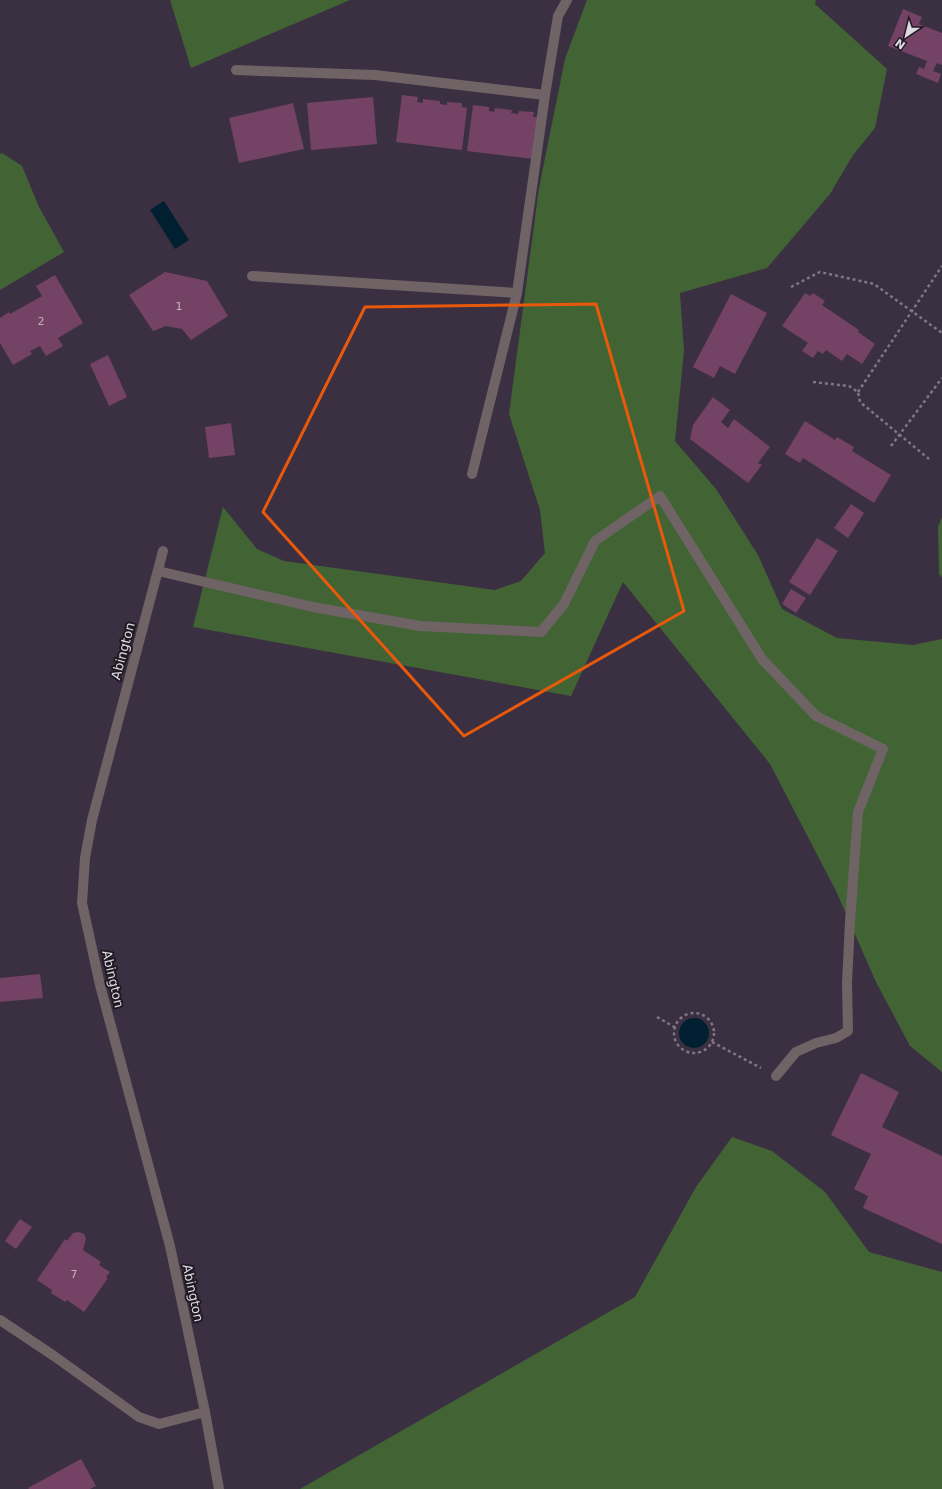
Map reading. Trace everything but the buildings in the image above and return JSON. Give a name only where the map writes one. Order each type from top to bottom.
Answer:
[{"type":"street","points":[[472,474],[517,293],[545,95],[558,16],[567,0]]},
{"type":"street","points":[[236,70],[375,75],[545,95]]},
{"type":"street","points":[[252,276],[517,293]]},
{"type":"street","points":[[158,571],[313,607],[420,626],[541,632],[564,604],[595,541],[660,496],[762,659],[816,716],[883,749],[858,812],[847,983],[848,1031],[836,1038],[816,1043],[796,1052],[776,1076]]},
{"type":"street","name":"Abington","points":[[163,551],[92,820],[85,858],[82,903],[100,985],[170,1246],[205,1412],[219,1489]]},
{"type":"street","points":[[0,1320],[54,1356],[139,1417],[159,1424],[205,1412]]},
{"type":"path","points":[[929,459],[860,402],[858,392],[942,266]]},
{"type":"path","points":[[791,287],[820,272],[874,284],[942,333]]},
{"type":"path","points":[[891,446],[942,378]]},
{"type":"path","points":[[813,382],[849,386],[858,392]]},
{"type":"path","points":[[689,1014],[702,1014],[707,1018],[714,1029],[712,1042],[703,1051],[697,1053],[684,1050],[679,1046],[676,1040],[675,1034],[678,1022],[689,1014]]},
{"type":"path","points":[[657,1017],[676,1028]]},
{"type":"path","points":[[712,1042],[776,1076]]},
{"type":"highlighted area","points":[[596,304],[684,611],[464,736],[263,512],[365,307]]},
{"type":"green space","points":[[170,0],[350,0],[191,68]]},
{"type":"green space","points":[[587,0],[816,0],[815,4],[887,69],[875,128],[853,155],[830,194],[767,268],[680,293],[684,351],[675,441],[716,489],[758,555],[782,609],[837,638],[913,645],[942,639],[942,1072],[910,1046],[876,982],[836,891],[770,764],[623,582],[571,696],[193,627],[223,507],[257,549],[284,561],[495,590],[521,581],[545,553],[540,510],[509,414],[539,188],[565,59]]},
{"type":"green space","points":[[2,153],[22,166],[39,207],[64,252],[0,290],[0,154]]},
{"type":"green space","points":[[942,517],[942,577],[939,574],[938,527]]},
{"type":"green space","points":[[732,1137],[772,1151],[825,1192],[869,1252],[942,1272],[942,1489],[300,1489],[635,1297],[696,1187]]},
{"type":"water","points":[[164,201],[189,240],[175,249],[150,210]]},
{"type":"water","points":[[694,1018],[700,1019],[708,1027],[708,1039],[700,1047],[694,1048],[688,1047],[680,1039],[679,1033],[680,1027],[688,1019]]}]
